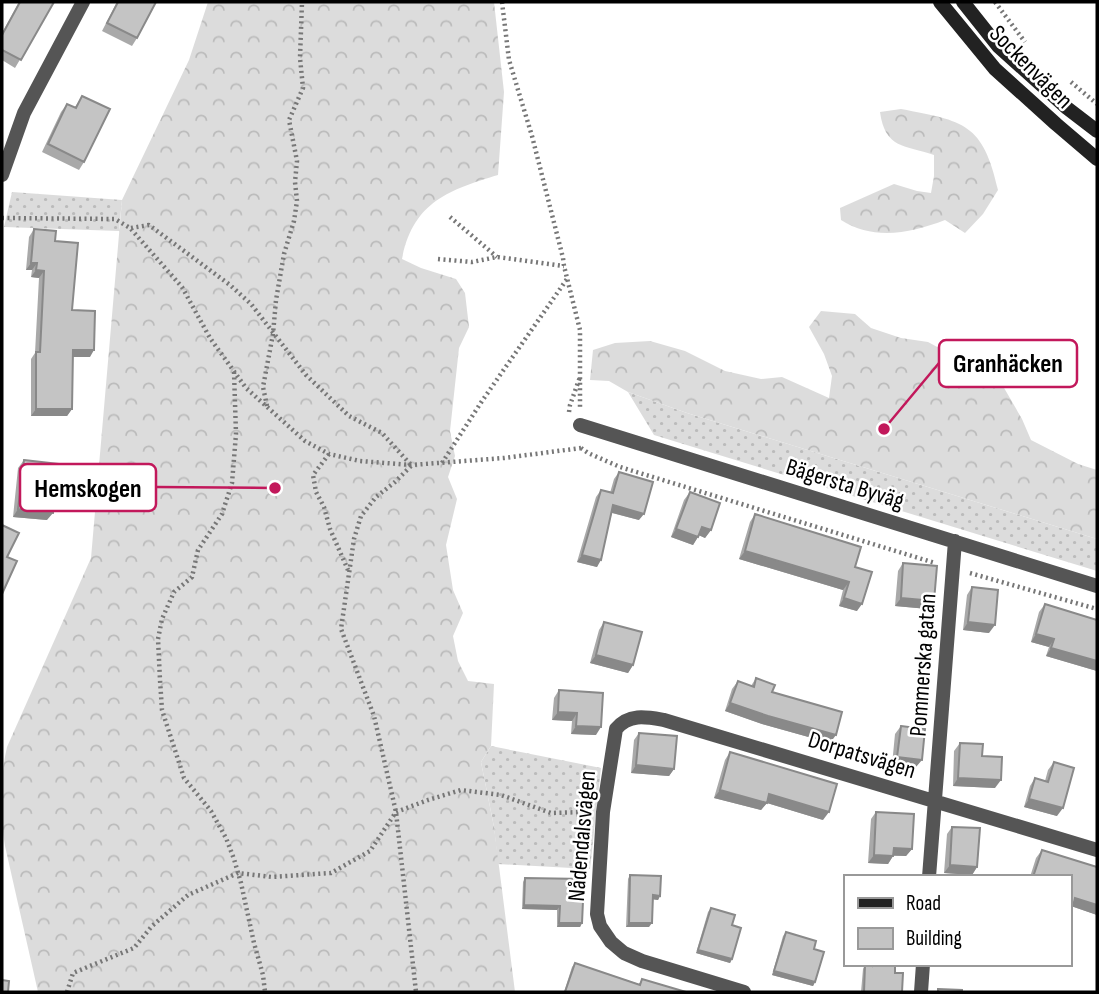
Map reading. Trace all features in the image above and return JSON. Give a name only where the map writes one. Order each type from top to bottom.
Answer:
[{"type":"main road","name":"Sockenvägen","points":[[940,2],[995,69],[1097,159]]},
{"type":"main road","name":"Sockenvägen","points":[[963,2],[998,46],[1097,131]]},
{"type":"street","points":[[2,175],[24,113],[83,2]]},
{"type":"street","name":"Bägersta Byväg","points":[[580,425],[1097,586]]},
{"type":"street","name":"Pommerska gatan","points":[[929,875],[955,541]]},
{"type":"street","name":"Dorpatsvägen","points":[[616,729],[621,723],[643,716],[664,720],[1097,850]]},
{"type":"street","name":"Nådendalsvägen","points":[[616,729],[603,812],[597,914],[600,926],[611,942],[624,953],[744,992]]},
{"type":"street","points":[[921,992],[923,966]]},
{"type":"path","points":[[267,408],[263,387],[284,254],[297,201],[297,161],[289,120],[303,88],[300,58],[302,2]]},
{"type":"path","points":[[502,2],[509,60],[550,203],[580,330],[580,425]]},
{"type":"path","points":[[995,2],[1030,50]]},
{"type":"path","points":[[1069,80],[1097,104]]},
{"type":"path","points":[[450,217],[497,257]]},
{"type":"path","points":[[2,218],[115,219],[131,228],[182,287],[209,338],[246,388],[305,441],[329,454],[360,461],[411,465],[581,448]]},
{"type":"path","points":[[131,228],[149,225],[230,285],[251,304],[306,375],[349,416],[382,433],[411,465]]},
{"type":"path","points":[[438,259],[472,262],[497,257],[564,266]]},
{"type":"path","points":[[441,464],[567,279]]},
{"type":"path","points":[[234,372],[236,434],[232,483],[222,514],[198,550],[192,577],[174,592],[162,619],[158,639],[162,710],[184,778],[211,811],[226,838],[238,873],[265,992]]},
{"type":"path","points":[[329,454],[313,475],[316,492],[348,571]]},
{"type":"path","points":[[411,465],[376,497],[361,516],[348,571],[341,628],[374,716],[396,812],[416,992]]},
{"type":"path","points":[[67,992],[73,973],[134,948],[152,926],[188,895],[238,873],[272,877],[331,873],[370,850],[396,812],[428,800],[461,790],[501,795],[551,813],[603,812]]},
{"type":"green space","points":[[208,2],[494,2],[504,92],[498,175],[449,193],[424,211],[407,240],[402,259],[456,279],[465,293],[469,327],[459,348],[450,431],[455,456],[448,477],[457,499],[446,545],[453,590],[463,613],[453,636],[458,661],[468,681],[494,684],[491,746],[481,762],[494,827],[515,992],[38,992],[5,846],[2,796],[7,747],[91,558],[122,200],[189,60]]},
{"type":"green space","points":[[901,109],[955,122],[968,129],[985,151],[998,190],[983,214],[965,233],[945,220],[906,231],[879,233],[854,227],[841,220],[840,208],[894,184],[931,193],[934,155],[898,144],[886,133],[880,112]]},
{"type":"green space","points":[[12,192],[122,200],[119,231],[4,227]]},
{"type":"green space","points":[[821,311],[855,314],[871,328],[901,338],[928,342],[1000,381],[1031,440],[1078,464],[1097,470],[1097,539],[687,413],[628,392],[609,381],[590,380],[593,350],[615,343],[650,341],[685,351],[725,371],[761,379],[782,377],[829,398],[832,376],[824,354],[809,327]]},
{"type":"green space","points":[[628,392],[687,413],[1097,539],[1097,571],[654,435]]},
{"type":"green space","points":[[491,746],[601,768],[590,869],[498,864],[494,827],[481,762]]},
{"type":"building","points":[[20,2],[54,2],[21,60],[2,50],[2,35]]},
{"type":"building","points":[[118,2],[156,2],[137,38],[107,23]]},
{"type":"building","points":[[82,96],[110,109],[84,162],[48,144],[67,104],[76,108]]},
{"type":"building","points":[[34,229],[56,231],[55,241],[78,243],[72,310],[95,311],[94,350],[73,350],[72,409],[36,409],[36,352],[40,352],[44,271],[36,270],[37,263],[31,263]]},
{"type":"building","points":[[24,460],[58,464],[53,513],[18,509]]},
{"type":"building","points":[[619,472],[653,482],[644,514],[613,505],[601,560],[582,555],[601,490],[613,493]]},
{"type":"building","points":[[690,492],[720,503],[711,530],[702,527],[698,537],[676,529]]},
{"type":"building","points":[[755,514],[861,547],[855,567],[872,572],[862,604],[844,598],[849,582],[745,551]]},
{"type":"building","points":[[2,525],[19,533],[7,557],[17,561],[2,594]]},
{"type":"building","points":[[903,563],[937,566],[934,601],[901,598]]},
{"type":"building","points":[[972,587],[998,590],[995,625],[968,622]]},
{"type":"building","points":[[1045,604],[1097,620],[1097,661],[1051,648],[1054,639],[1036,634]]},
{"type":"building","points":[[604,622],[642,632],[633,665],[596,655]]},
{"type":"building","points":[[756,678],[775,685],[772,692],[842,712],[836,735],[730,703],[738,681],[754,687]]},
{"type":"building","points":[[559,690],[603,693],[601,727],[576,726],[577,713],[558,712]]},
{"type":"building","points":[[901,726],[925,729],[922,760],[897,757]]},
{"type":"building","points":[[639,733],[677,736],[674,769],[636,765]]},
{"type":"building","points":[[960,743],[983,744],[982,756],[1002,757],[1001,780],[958,778]]},
{"type":"building","points":[[730,752],[837,784],[829,812],[769,794],[767,803],[720,790]]},
{"type":"building","points":[[1054,762],[1074,768],[1063,808],[1029,799],[1035,778],[1048,782]]},
{"type":"building","points":[[876,812],[914,814],[912,849],[894,848],[893,856],[874,855]]},
{"type":"building","points":[[952,827],[980,828],[977,867],[950,865]]},
{"type":"building","points":[[1042,850],[1097,867],[1097,905],[1075,898],[1074,903],[1071,902],[1071,875],[1034,875]]},
{"type":"building","points":[[630,875],[661,876],[660,896],[653,895],[652,923],[629,923]]},
{"type":"building","points":[[525,878],[584,879],[582,923],[559,923],[560,906],[524,905]]},
{"type":"building","points":[[711,908],[735,915],[732,925],[741,928],[732,959],[698,950]]},
{"type":"building","points":[[786,932],[816,941],[814,949],[824,952],[815,982],[774,971]]},
{"type":"building","points":[[575,963],[640,985],[642,979],[686,992],[565,992]]},
{"type":"building","points":[[865,966],[895,966],[895,973],[903,973],[902,992],[864,992]]},
{"type":"building","points":[[2,980],[9,981],[8,992],[2,992]]},
{"type":"building","points":[[938,989],[962,990],[962,992],[938,992]]},
{"type":"place","name":"Granhäcken","points":[[884,429]]},
{"type":"place","name":"Hemskogen","points":[[275,488]]}]
